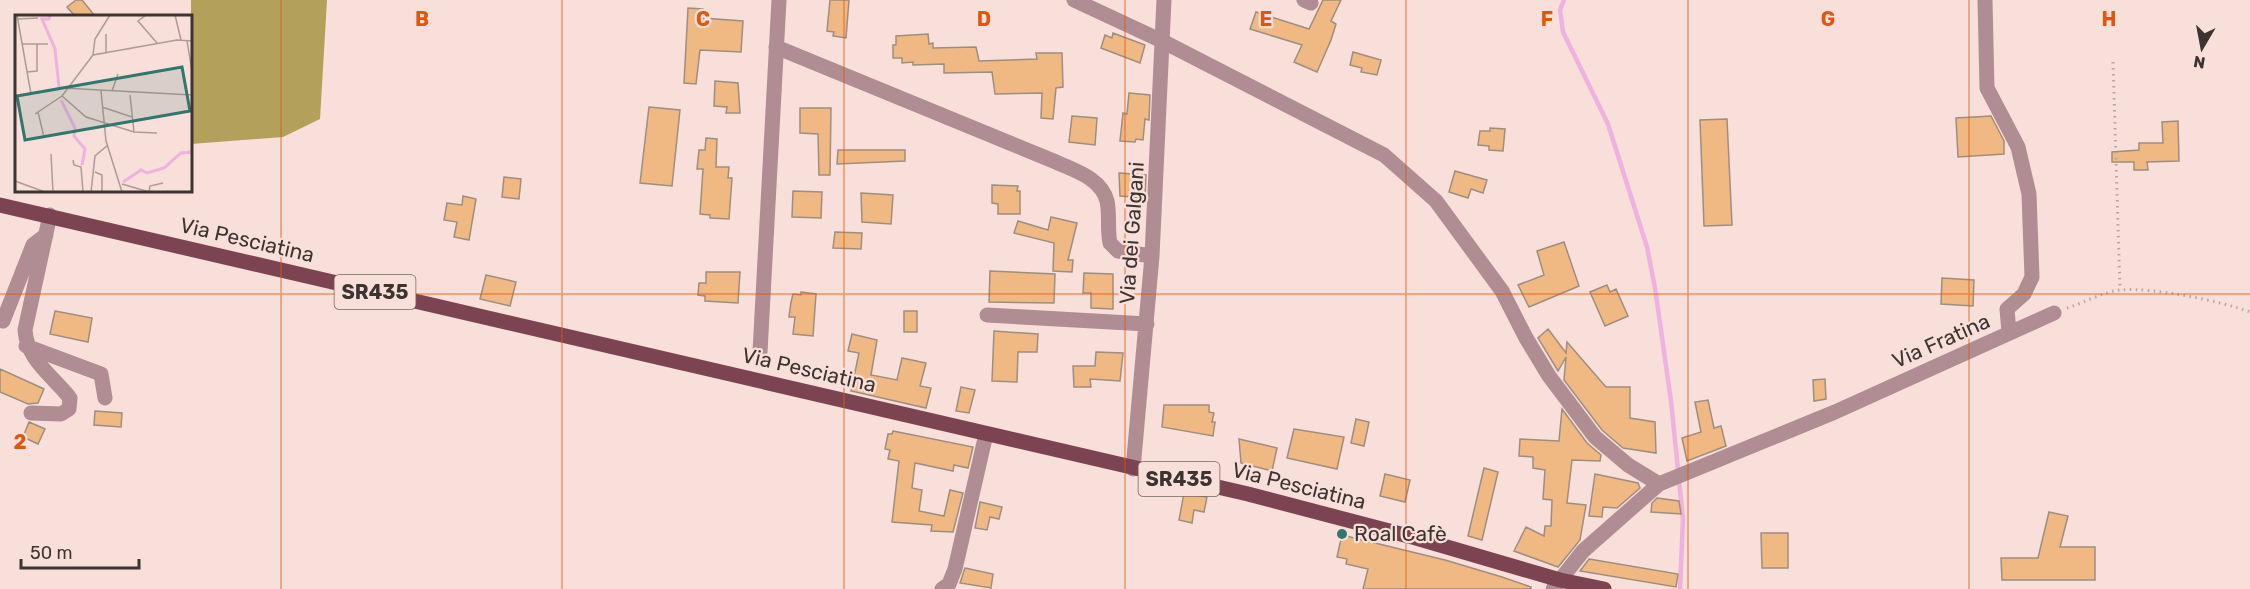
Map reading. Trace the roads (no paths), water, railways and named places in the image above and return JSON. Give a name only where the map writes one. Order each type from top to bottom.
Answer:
[{"type":"main road","name":"Via Pesciatina","points":[[0,205],[1248,494],[1416,538],[1557,585],[1604,589]]},
{"type":"street","name":"Via Pesciatina","points":[[760,352],[779,0]]},
{"type":"street","points":[[1074,0],[1162,41],[1384,155],[1436,201],[1502,291],[1549,376],[1595,437],[1628,465],[1664,482]]},
{"type":"street","name":"Via dei Galgani","points":[[1133,469],[1152,256],[1164,0]]},
{"type":"street","points":[[1985,0],[1987,88],[2018,147],[2029,194],[2032,277],[2024,294],[2007,309],[2009,333]]},
{"type":"street","points":[[776,47],[1056,162],[1094,181],[1102,190],[1107,202],[1110,243],[1118,251],[1152,256]]},
{"type":"street","points":[[31,413],[61,414],[69,409],[70,398],[54,377],[37,363],[26,346],[25,330],[50,215]]},
{"type":"street","points":[[3,321],[33,246],[46,235]]},
{"type":"street","name":"Via Fratina","points":[[1557,585],[1583,550],[1664,482],[1835,412],[2054,313]]},
{"type":"street","points":[[987,315],[1147,324]]},
{"type":"street","points":[[26,346],[101,374],[105,398]]},
{"type":"street","points":[[942,589],[949,584],[955,569],[986,434]]},
{"type":"waterway","points":[[1564,0],[1560,10],[1563,32],[1608,124],[1647,247],[1671,401],[1683,519],[1680,589]]},
{"type":"place","name":"Roal Cafè","points":[[1342,534]]}]
